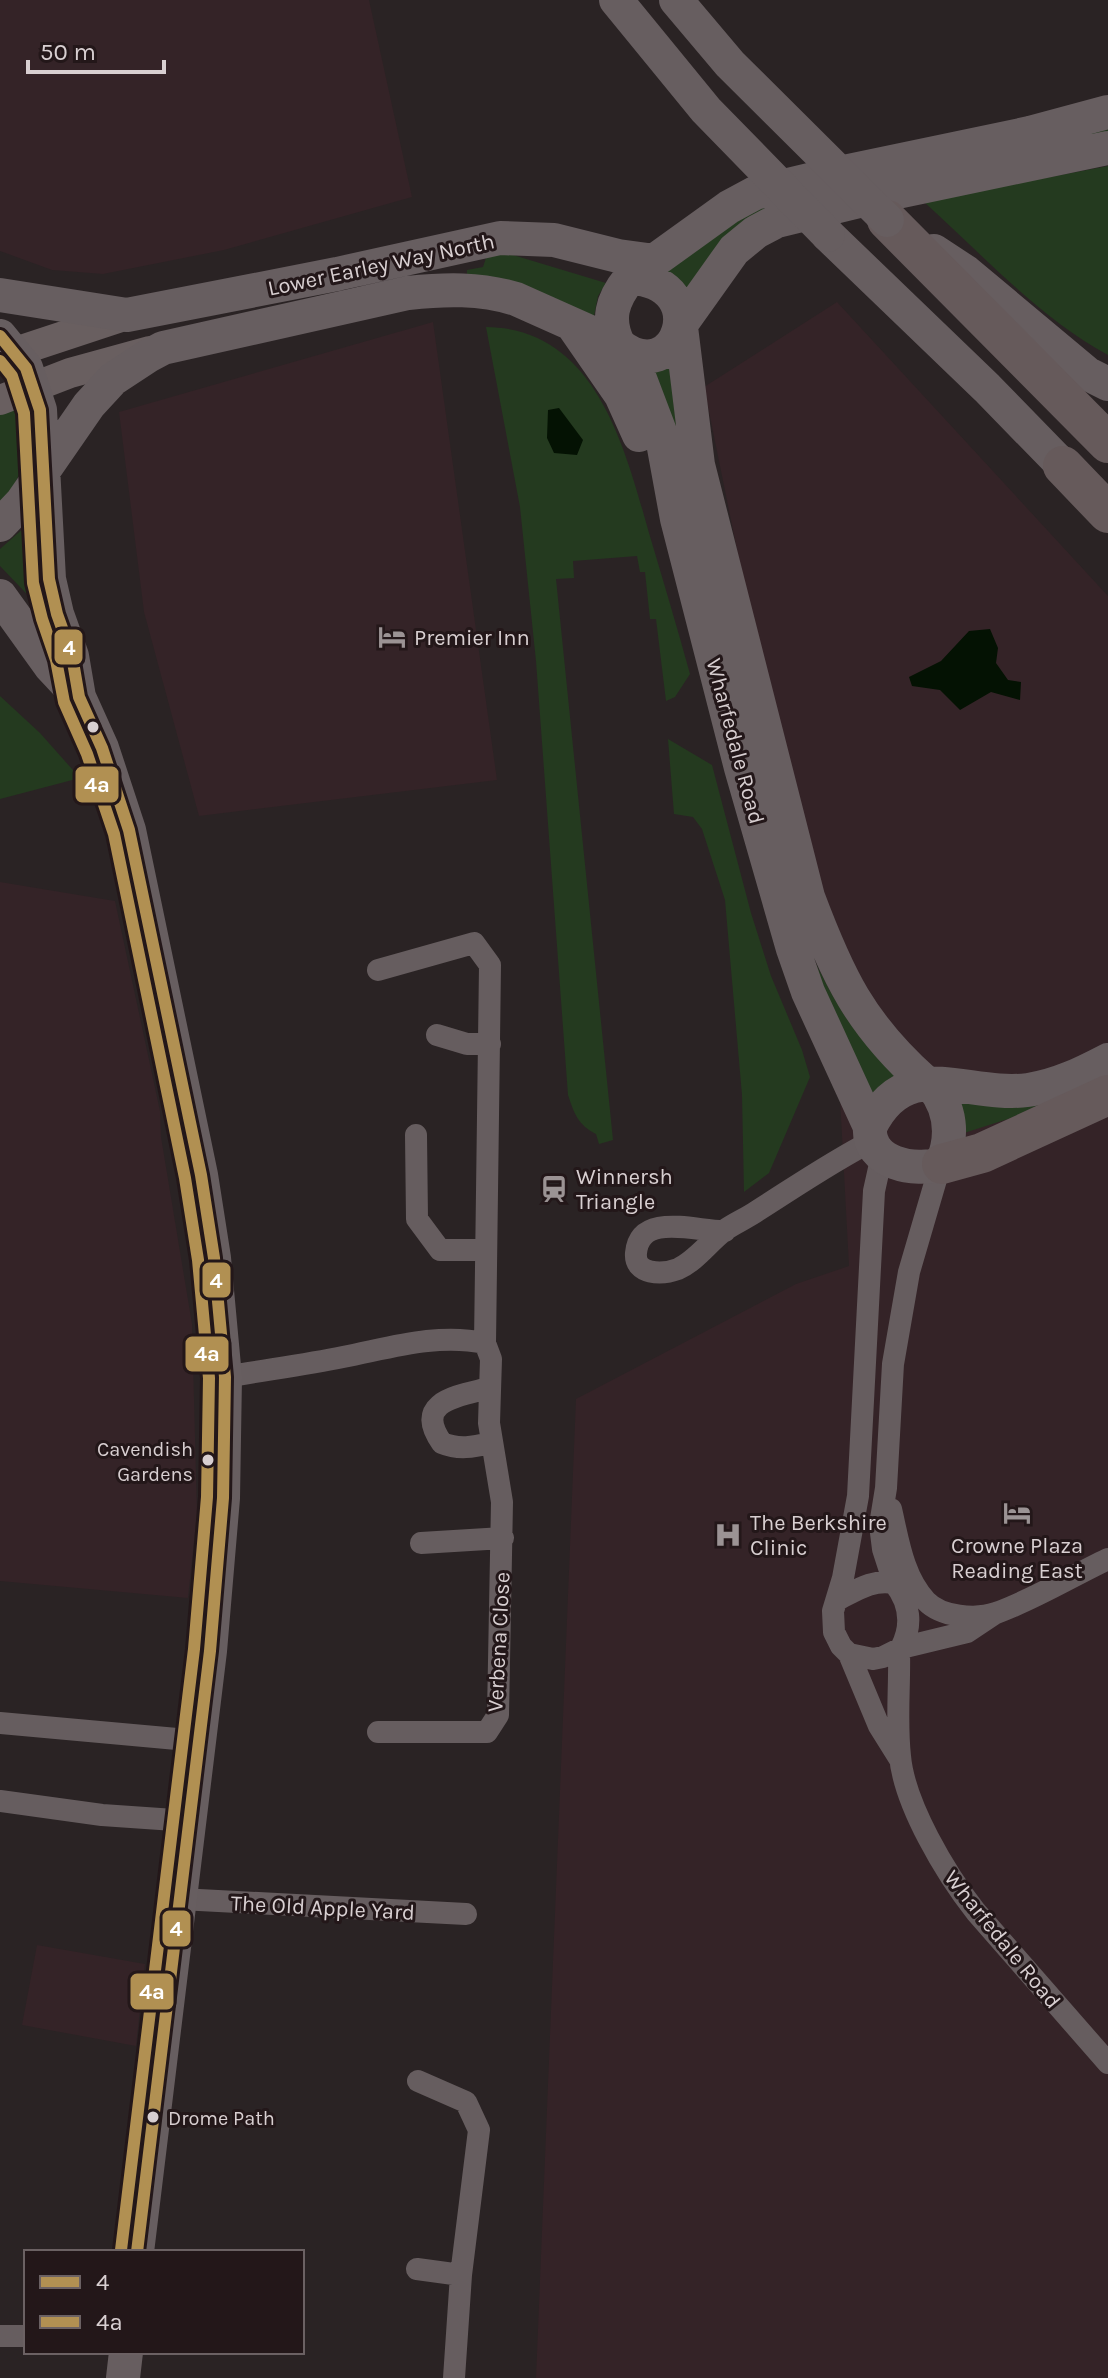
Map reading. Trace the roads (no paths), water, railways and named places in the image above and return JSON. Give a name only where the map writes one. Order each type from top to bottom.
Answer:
[{"type":"highway","points":[[887,220],[1108,443]]},
{"type":"highway","points":[[1063,466],[1108,513]]},
{"type":"highway","points":[[941,1165],[982,1153],[1108,1095]]},
{"type":"main road","points":[[616,0],[706,110],[1063,466],[1108,524]]},
{"type":"main road","points":[[676,0],[730,64],[887,220],[966,272],[1071,361],[1108,384]]},
{"type":"main road","points":[[1108,112],[1030,133],[755,193],[729,207],[639,273],[616,297],[612,307],[613,330],[621,347],[636,353],[655,355],[668,348],[734,250],[756,232],[777,221],[892,193],[1108,148]]},
{"type":"main road","name":"Lower Earley Way North","points":[[5,348],[127,315],[337,274],[473,243],[524,237],[554,240],[618,256],[639,273]]},
{"type":"main road","points":[[639,273],[663,289],[679,309],[681,325]]},
{"type":"main road","name":"Lower Earley Way North","points":[[0,400],[107,361],[408,293],[446,289],[499,294],[621,347]]},
{"type":"main road","name":"Lower Earley Way North","points":[[0,295],[127,315]]},
{"type":"main road","name":"Wharfedale Road","points":[[681,325],[692,429],[701,478],[808,897],[833,963],[856,1005],[894,1053],[928,1083]]},
{"type":"main road","points":[[574,326],[621,395],[677,519]]},
{"type":"main road","name":"Wharfedale Road","points":[[621,347],[637,371],[662,437],[677,519],[741,768],[793,949],[808,992],[875,1141]]},
{"type":"main road","points":[[5,348],[26,368],[40,410],[49,579],[72,656],[79,697],[123,806],[160,970],[208,1220],[225,1377],[223,1498],[199,1741],[137,2250]]},
{"type":"main road","name":"Lower Earley Way North","points":[[0,525],[22,502],[102,389],[125,370],[163,348]]},
{"type":"main road","points":[[0,596],[51,667],[79,697]]},
{"type":"main road","points":[[928,1083],[940,1095],[949,1118],[948,1144],[941,1165],[913,1168],[897,1163],[875,1141],[889,1100],[912,1085],[928,1083],[989,1090],[1027,1090],[1060,1082],[1108,1060]]},
{"type":"main road","points":[[123,2378],[126,2354]]},
{"type":"street","points":[[378,970],[474,943],[490,965],[485,1343],[491,1359],[491,1443],[470,1448],[442,1443],[432,1425],[435,1408],[489,1388]]},
{"type":"street","points":[[437,1035],[467,1044],[490,1044]]},
{"type":"street","points":[[416,1135],[417,1219],[440,1250],[486,1250]]},
{"type":"street","points":[[725,1231],[810,1176],[875,1141],[858,1496],[833,1611],[834,1632],[849,1654],[873,1659],[967,1632],[994,1614],[1108,1559]]},
{"type":"street","points":[[900,1649],[907,1635],[909,1618],[906,1603],[895,1584],[883,1549],[880,1525],[886,1488],[893,1364],[915,1247],[941,1165]]},
{"type":"street","points":[[225,1377],[426,1340],[485,1343]]},
{"type":"street","name":"Verbena Close","points":[[378,1732],[487,1732],[498,1715],[503,1538],[502,1502],[491,1443]]},
{"type":"street","points":[[886,1488],[899,1547],[920,1594],[929,1604],[945,1613],[994,1614]]},
{"type":"street","name":"Verbena Close","points":[[421,1543],[503,1538]]},
{"type":"street","points":[[837,1600],[872,1582],[895,1584],[920,1594]]},
{"type":"street","name":"Wharfedale Road","points":[[900,1649],[900,1759]]},
{"type":"street","name":"Wharfedale Road","points":[[849,1654],[879,1726],[900,1759],[920,1819],[956,1887],[1108,2063]]},
{"type":"street","points":[[0,1723],[199,1741]]},
{"type":"street","points":[[0,1801],[102,1815],[189,1821]]},
{"type":"street","name":"The Old Apple Yard","points":[[180,1899],[466,1914]]},
{"type":"street","points":[[418,2081],[466,2102],[479,2130],[461,2275],[454,2378]]},
{"type":"street","points":[[417,2269],[461,2275]]},
{"type":"street","points":[[0,2336],[24,2336]]},
{"type":"place","name":"Premier Inn","points":[[392,637]]},
{"type":"place","name":"Winnersh Triangle","points":[[554,1189]]},
{"type":"place","name":"Cavendish Gardens","points":[[208,1460]]},
{"type":"place","name":"Crowne Plaza Reading East","points":[[1017,1513]]},
{"type":"place","name":"The Berkshire Clinic","points":[[728,1535]]},
{"type":"place","name":"Drome Path","points":[[153,2117]]}]
